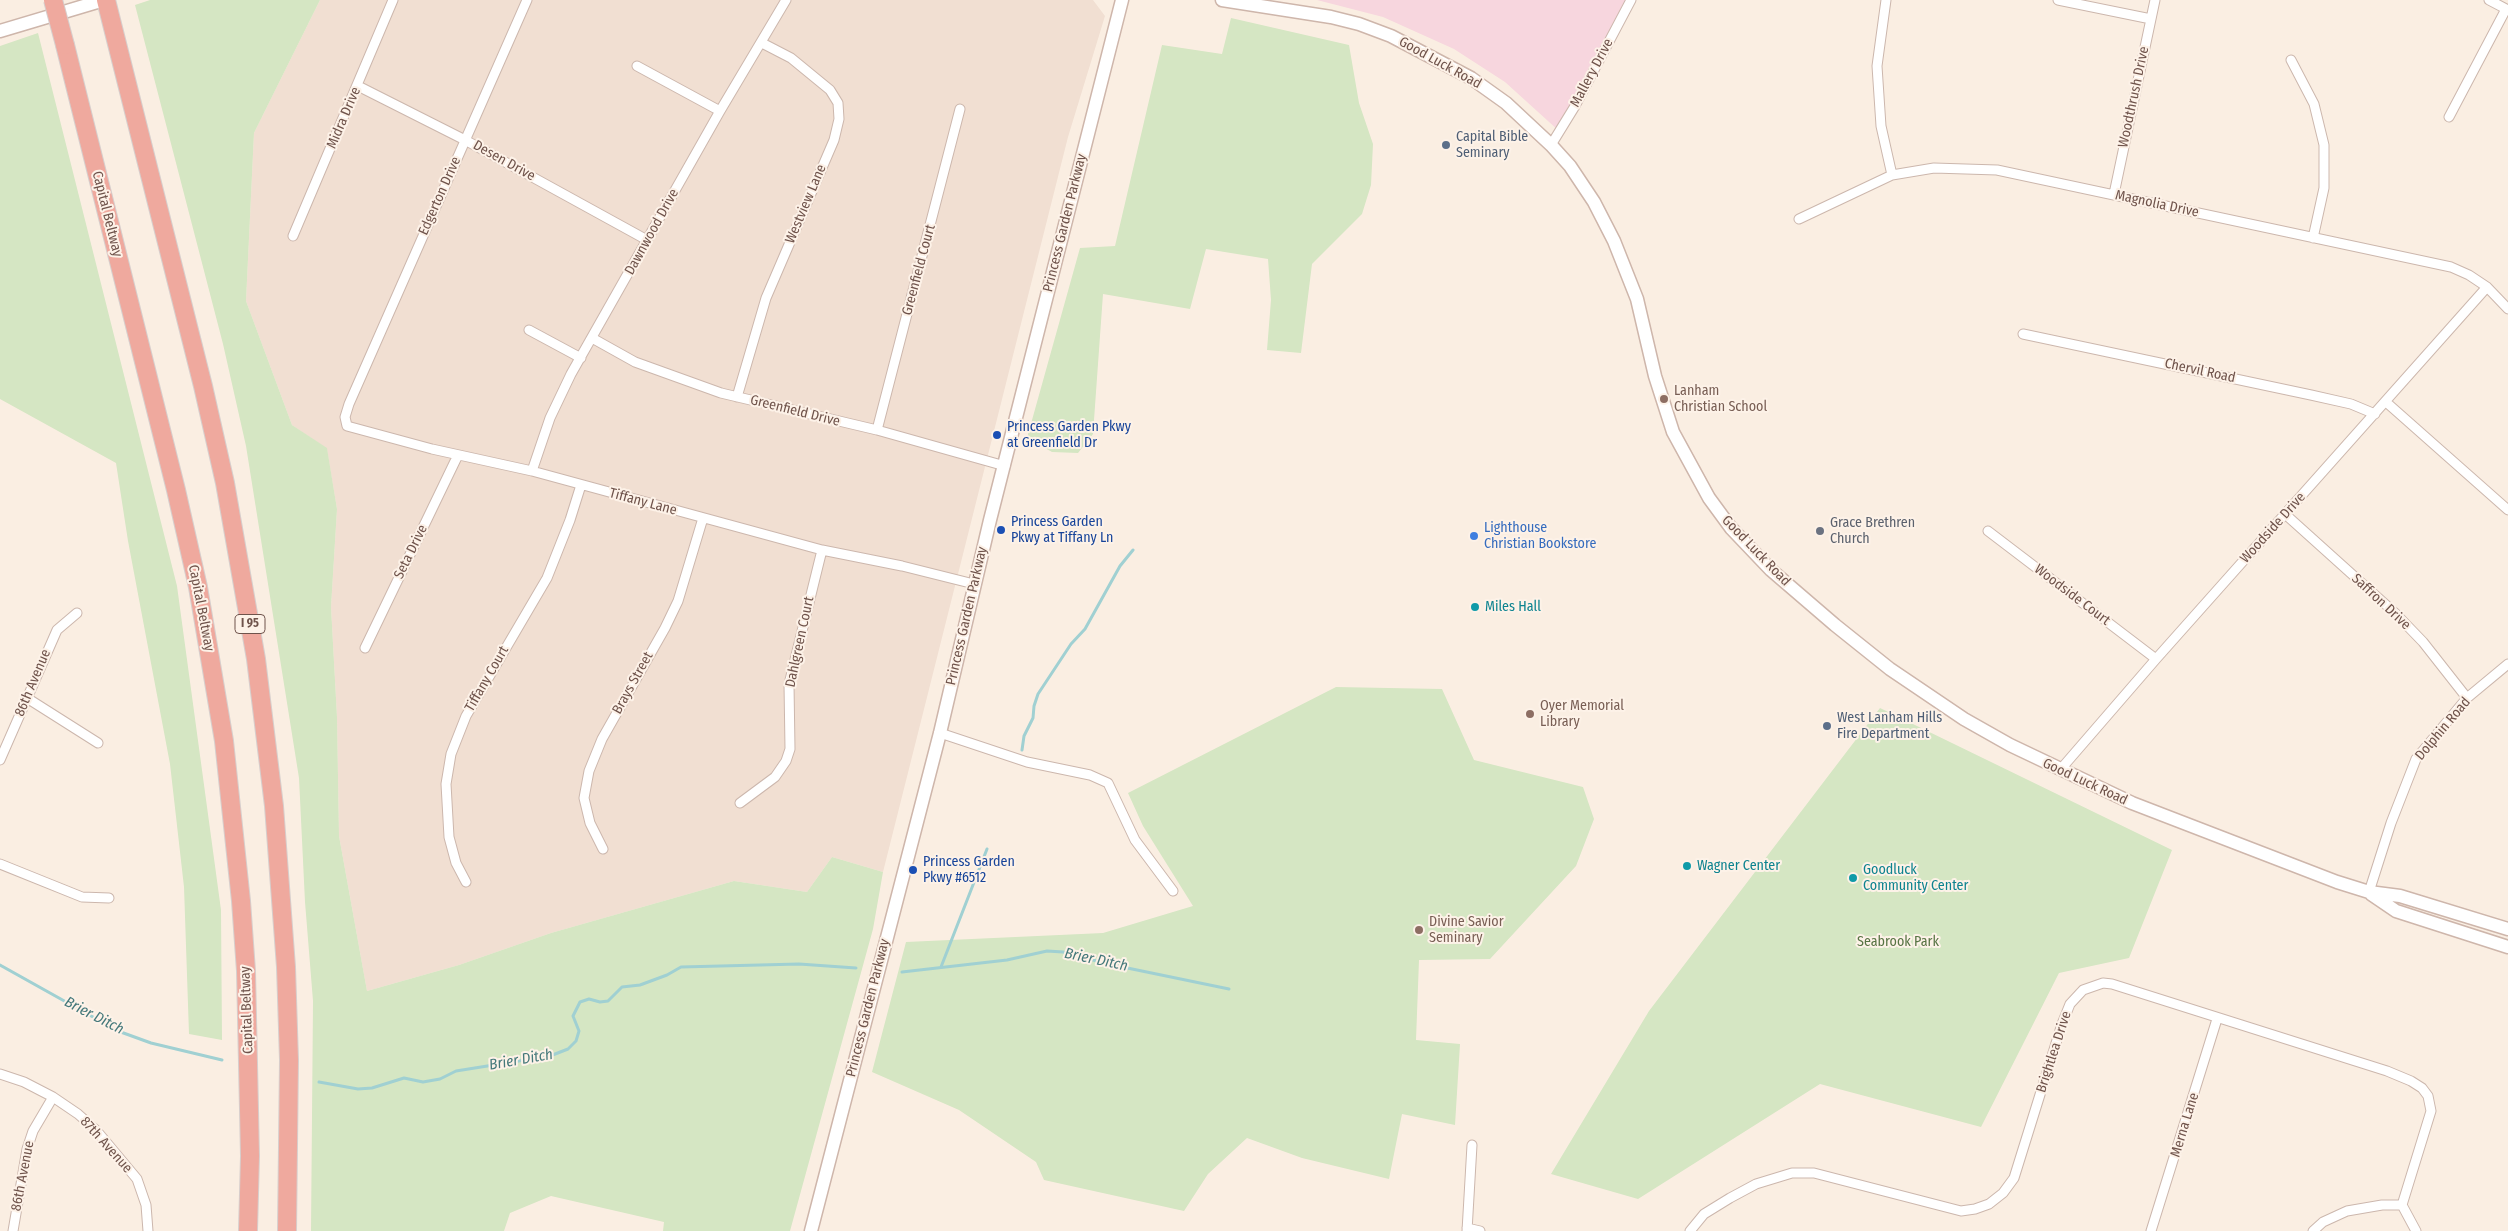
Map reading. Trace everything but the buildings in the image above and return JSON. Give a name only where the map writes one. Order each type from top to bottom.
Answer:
[{"type":"highway","name":"Capital Beltway","points":[[53,0],[176,490],[198,587],[224,741],[241,901],[246,971],[250,1146],[248,1231]]},
{"type":"highway","name":"I 95","points":[[105,0],[176,272],[223,474],[244,582],[260,688],[274,806],[286,967],[289,1060],[287,1231]]},
{"type":"main road","points":[[0,31],[105,0]]},
{"type":"main road","name":"Princess Garden Parkway","points":[[811,1231],[940,733],[974,584],[1122,0]]},
{"type":"main road","name":"Good Luck Road","points":[[1222,0],[1331,17],[1359,24],[1390,36],[1472,78],[1506,103],[1551,144],[1570,166],[1594,202],[1614,241],[1637,299],[1655,376],[1673,432],[1694,474],[1727,522],[1772,570],[1835,625],[1890,669],[1964,719],[2060,770],[2178,822],[2369,892],[2400,896],[2508,929]]},
{"type":"main road","name":"Good Luck Road","points":[[2369,892],[2396,911],[2508,947]]},
{"type":"street","name":"Midra Drive","points":[[293,236],[393,0]]},
{"type":"street","name":"Edgerton Drive","points":[[354,392],[527,0]]},
{"type":"street","name":"Dawnwood Drive","points":[[532,471],[550,418],[581,358],[720,111],[786,0]]},
{"type":"street","name":"Mallery Drive","points":[[1551,144],[1575,106],[1631,0]]},
{"type":"street","points":[[1886,0],[1877,66],[1881,126],[1892,175]]},
{"type":"street","points":[[2058,0],[2151,19]]},
{"type":"street","name":"Woodthrush Drive","points":[[2114,194],[2155,0]]},
{"type":"street","points":[[2449,117],[2507,10],[2489,0]]},
{"type":"street","name":"Westview Lane","points":[[736,397],[766,298],[834,140],[839,119],[838,103],[830,90],[798,63],[762,42]]},
{"type":"street","points":[[2291,60],[2314,104],[2324,145],[2324,188],[2313,238]]},
{"type":"street","points":[[637,66],[720,111]]},
{"type":"street","name":"Desen Drive","points":[[358,86],[465,140],[647,240]]},
{"type":"street","name":"Greenfield Court","points":[[877,430],[960,109]]},
{"type":"street","name":"Magnolia Drive","points":[[1799,219],[1892,175],[1934,168],[1977,168],[2009,172],[2451,267],[2470,275],[2487,286],[2508,309]]},
{"type":"street","name":"Woodside Drive","points":[[2060,770],[2487,286]]},
{"type":"street","points":[[529,330],[581,358]]},
{"type":"street","name":"Chervil Road","points":[[2023,334],[2351,404],[2375,414]]},
{"type":"street","name":"Greenfield Drive","points":[[592,338],[635,362],[676,378],[736,397],[877,430],[1005,466]]},
{"type":"street","name":"Tiffany Lane","points":[[354,392],[345,417],[347,426],[458,455],[532,471],[822,550],[902,566],[974,584]]},
{"type":"street","points":[[2386,402],[2508,510]]},
{"type":"street","name":"Seta Drive","points":[[365,648],[458,455]]},
{"type":"street","name":"Tiffany Court","points":[[466,882],[456,864],[449,836],[446,784],[451,754],[466,716],[547,578],[570,520],[581,485]]},
{"type":"street","name":"Saffron Drive","points":[[2286,514],[2395,613],[2423,642],[2467,698]]},
{"type":"street","name":"Brays Street","points":[[603,849],[590,823],[584,798],[589,771],[602,739],[665,628],[678,601],[703,518]]},
{"type":"street","name":"Woodside Court","points":[[1988,531],[2156,659]]},
{"type":"street","name":"Dahlgreen Court","points":[[740,803],[775,777],[786,761],[790,749],[789,684],[822,550]]},
{"type":"street","name":"86th Avenue","points":[[0,760],[57,630],[77,613]]},
{"type":"street","name":"Dolphin Road","points":[[2369,892],[2410,772],[2428,742],[2467,698],[2508,664]]},
{"type":"street","points":[[27,698],[98,743]]},
{"type":"street","points":[[940,733],[1027,762],[1095,776],[1108,783],[1136,840],[1173,892]]},
{"type":"street","points":[[0,864],[82,897],[109,898]]},
{"type":"street","name":"Brightlea Drive","points":[[1690,1231],[1704,1214],[1756,1184],[1781,1175],[1801,1172],[1814,1173],[1946,1208],[1968,1211],[1982,1208],[1997,1199],[2014,1178],[2070,1004],[2083,990],[2097,984],[2112,984],[2217,1019],[2387,1071],[2411,1081],[2425,1091],[2431,1104],[2431,1111],[2402,1205]]},
{"type":"street","name":"Merna Lane","points":[[2151,1231],[2217,1019]]},
{"type":"street","name":"87th Avenue","points":[[0,1074],[24,1082],[53,1097],[78,1114],[96,1130],[137,1179],[146,1205],[148,1231]]},
{"type":"street","name":"86th Avenue","points":[[13,1231],[26,1149],[33,1131],[53,1097]]},
{"type":"street","points":[[1472,1145],[1467,1229],[1480,1231]]},
{"type":"street","points":[[2314,1231],[2323,1222],[2347,1210],[2382,1204],[2402,1205],[2416,1231]]},
{"type":"shaded area","points":[[320,0],[1093,0],[1105,16],[1068,137],[883,872],[832,857],[807,892],[734,881],[551,933],[459,965],[367,991],[339,836],[337,717],[331,607],[337,509],[327,449],[292,425],[246,301],[254,133]]},
{"type":"shaded area","points":[[1317,0],[1627,0],[1559,131],[1505,82],[1454,49],[1383,17]]},
{"type":"green space","points":[[150,0],[320,0],[254,133],[246,301],[292,425],[327,448],[337,509],[331,607],[337,717],[339,836],[367,991],[459,965],[551,933],[734,881],[807,892],[832,857],[883,872],[873,929],[790,1231],[663,1231],[664,1222],[551,1196],[510,1213],[504,1231],[311,1231],[313,1001],[305,902],[299,778],[246,446],[223,344],[135,5]]},
{"type":"green space","points":[[1231,18],[1349,45],[1359,103],[1373,144],[1371,185],[1362,214],[1312,264],[1301,353],[1267,350],[1271,300],[1268,259],[1206,249],[1190,309],[1103,294],[1093,434],[1078,453],[1052,452],[1027,438],[1080,248],[1115,246],[1162,45],[1222,54]]},
{"type":"green space","points":[[38,33],[177,586],[221,910],[222,1040],[189,1034],[184,887],[170,764],[128,541],[116,463],[0,399],[0,46]]},
{"type":"green space","points":[[1336,687],[1442,689],[1474,760],[1583,787],[1594,819],[1576,866],[1490,959],[1419,960],[1416,1040],[1460,1044],[1455,1125],[1402,1114],[1389,1179],[1302,1158],[1247,1138],[1208,1174],[1184,1211],[1044,1180],[1036,1162],[959,1110],[872,1072],[906,942],[1103,933],[1193,906],[1143,826],[1128,793]]},
{"type":"green space","name":"Seabrook Park","points":[[1880,708],[2172,850],[2129,958],[2059,973],[1981,1127],[1820,1084],[1638,1199],[1551,1174],[1649,1011]]},
{"type":"waterway","points":[[1022,750],[1024,736],[1033,718],[1038,694],[1071,644],[1085,629],[1120,566],[1133,550]]},
{"type":"waterway","points":[[941,967],[987,849]]},
{"type":"waterway","name":"Brier Ditch","points":[[902,972],[1007,960],[1047,951],[1063,952],[1108,964],[1229,989]]},
{"type":"waterway","name":"Brier Ditch","points":[[319,1082],[358,1089],[372,1088],[404,1078],[423,1082],[440,1079],[456,1071],[550,1056],[568,1049],[576,1041],[579,1031],[573,1016],[580,1002],[589,999],[600,1002],[608,1001],[622,987],[640,985],[667,975],[681,967],[799,964],[856,968]]},
{"type":"waterway","name":"Brier Ditch","points":[[0,965],[118,1031],[151,1043],[222,1060]]},
{"type":"place","name":"Capital Bible Seminary","points":[[1446,145]]},
{"type":"place","name":"Lanham Christian School","points":[[1664,399]]},
{"type":"place","name":"Princess Garden Pkwy at Greenfield Dr","points":[[997,435]]},
{"type":"place","name":"Princess Garden Pkwy at Tiffany Ln","points":[[1001,530]]},
{"type":"place","name":"Grace Brethren Church","points":[[1820,531]]},
{"type":"place","name":"Lighthouse Christian Bookstore","points":[[1474,536]]},
{"type":"place","name":"Miles Hall","points":[[1475,607]]},
{"type":"place","name":"Oyer Memorial Library","points":[[1530,714]]},
{"type":"place","name":"West Lanham Hills Fire Department","points":[[1827,726]]},
{"type":"place","name":"Wagner Center","points":[[1687,866]]},
{"type":"place","name":"Princess Garden Pkwy #6512","points":[[913,870]]},
{"type":"place","name":"Goodluck Community Center","points":[[1853,878]]},
{"type":"place","name":"Divine Savior Seminary","points":[[1419,930]]}]
